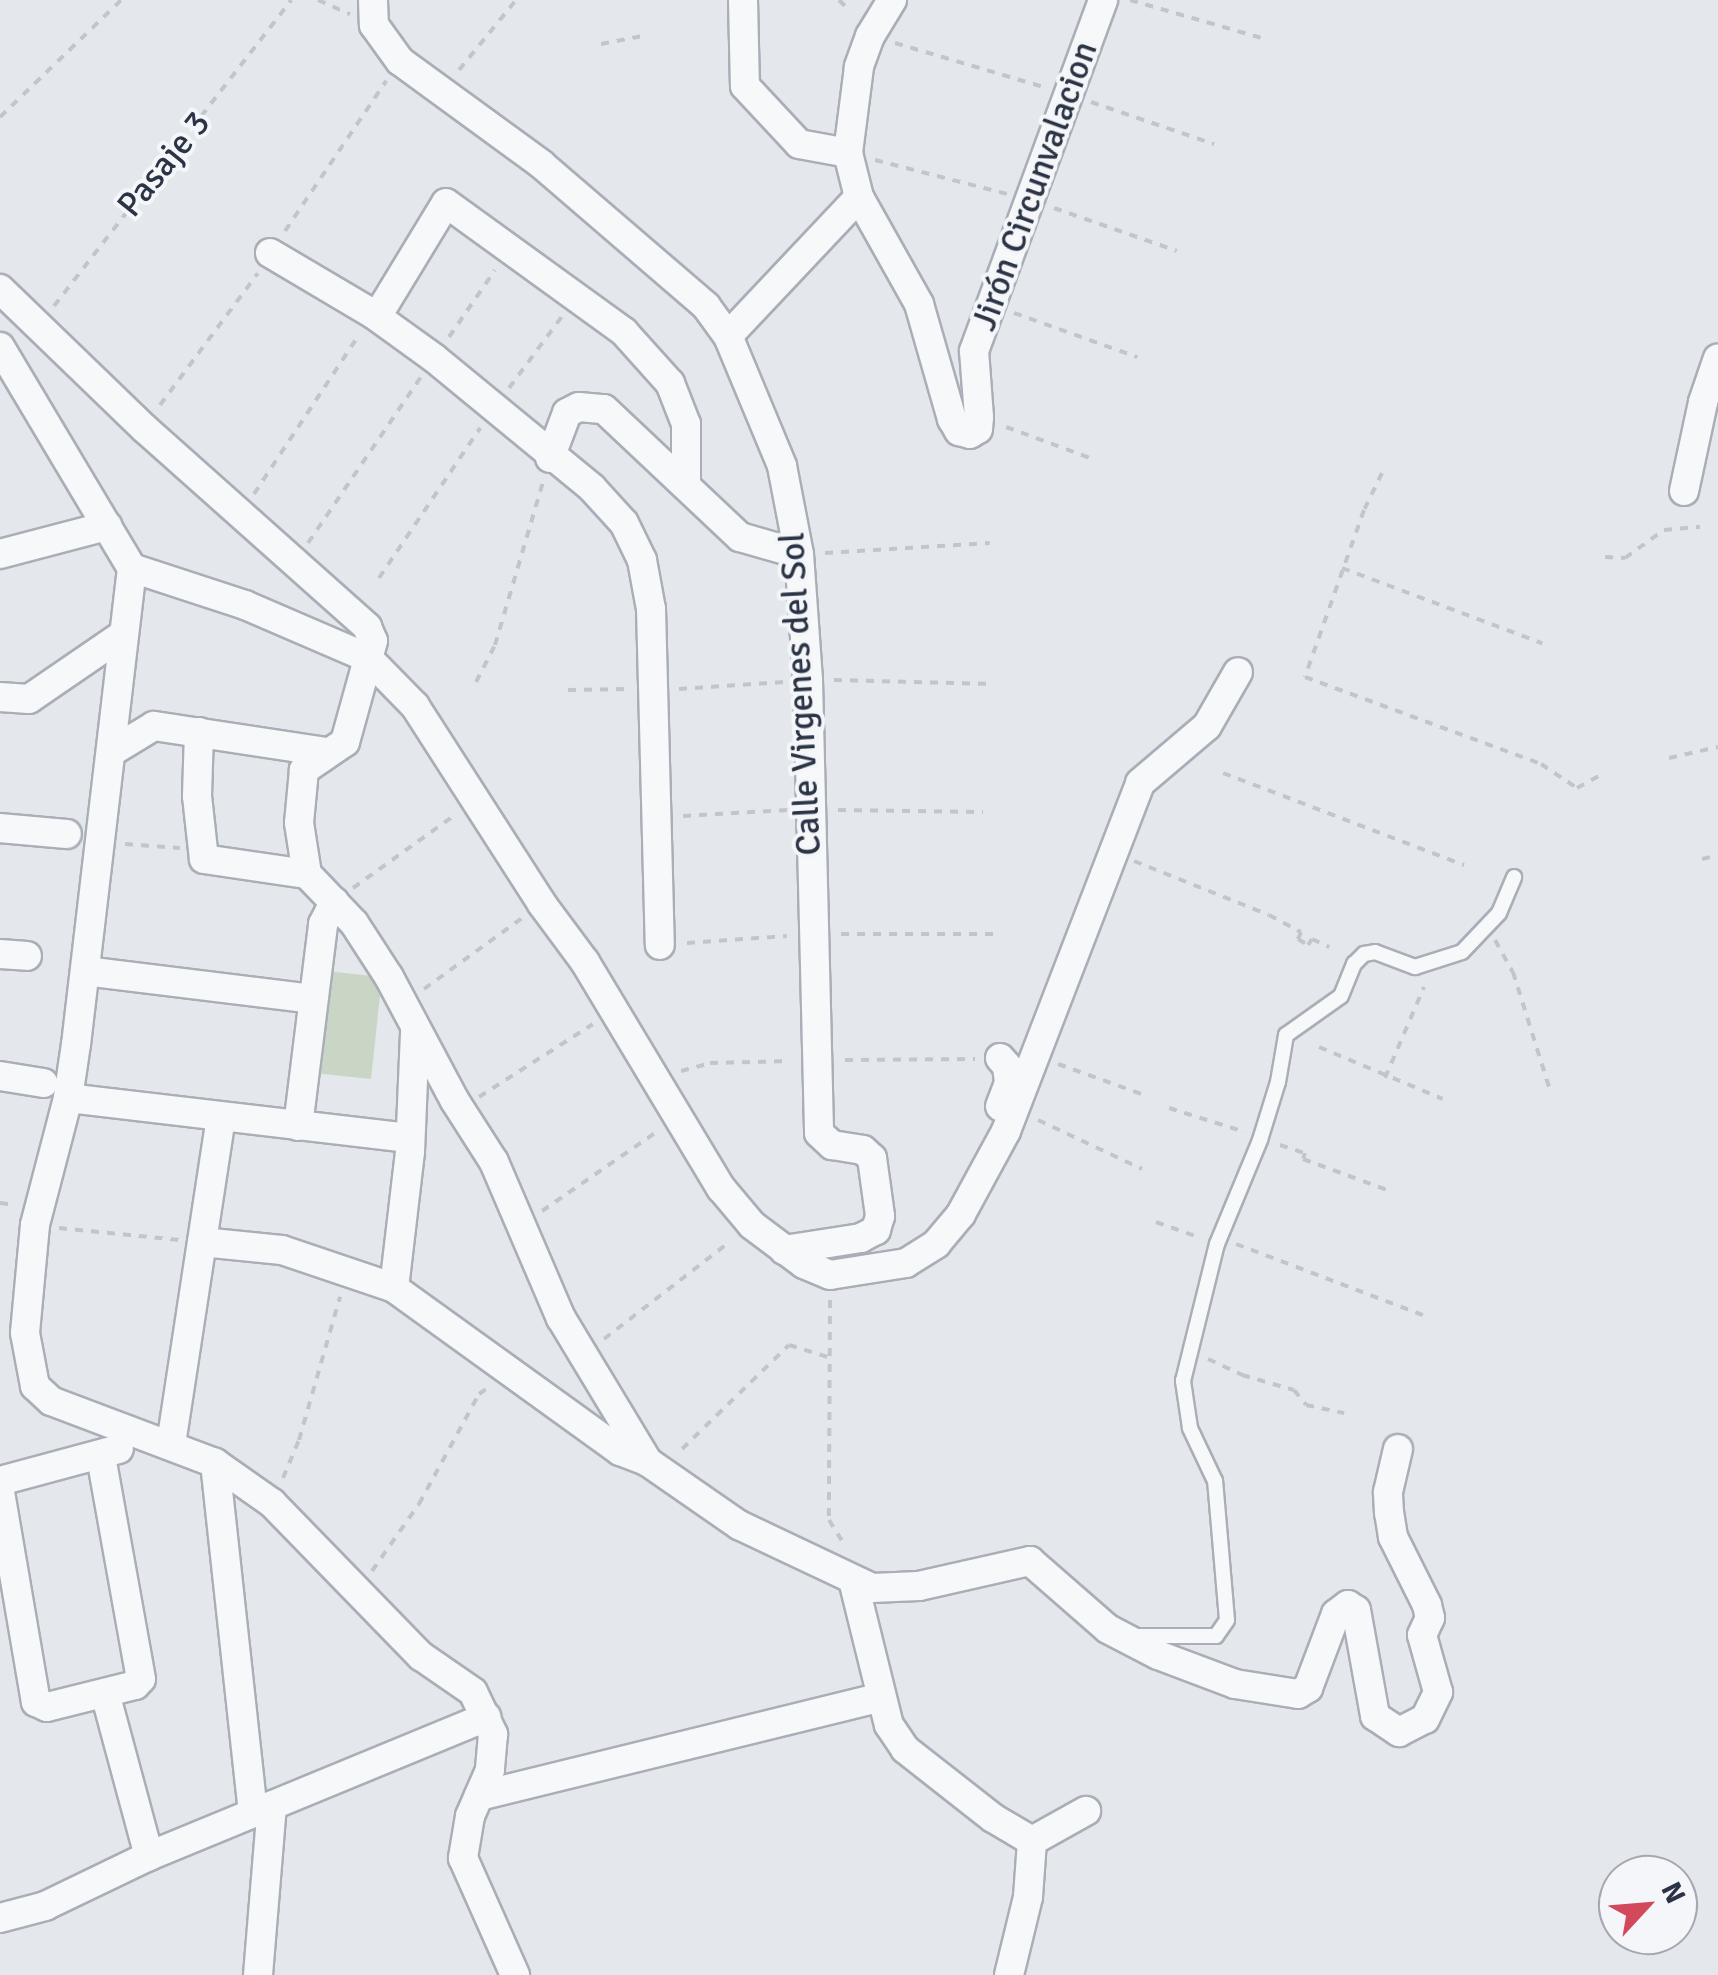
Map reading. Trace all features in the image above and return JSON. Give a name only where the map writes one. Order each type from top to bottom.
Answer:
[{"type":"street","name":"Calle Virgenes del Sol","points":[[373,0],[376,28],[400,61],[541,164],[706,306],[728,336],[782,466],[800,554],[808,680],[819,1133],[824,1140],[863,1150],[872,1158],[880,1216],[876,1230],[860,1238],[784,1250]]},
{"type":"street","points":[[743,0],[745,86],[799,144],[848,153]]},
{"type":"street","name":"Jirón Circunvalacion","points":[[892,0],[870,36],[859,67],[848,153],[859,196],[920,304],[952,419],[959,430],[970,434],[978,429],[979,417],[974,351],[1104,0]]},
{"type":"street","points":[[728,336],[859,196]]},
{"type":"street","points":[[378,310],[446,203],[624,332],[670,383],[686,424],[686,485]]},
{"type":"street","points":[[270,254],[378,310],[550,458],[592,488],[624,522],[642,560],[651,609],[660,945]]},
{"type":"street","points":[[0,289],[240,515],[367,627],[373,641],[345,742],[304,770],[299,823],[306,874]]},
{"type":"street","points":[[0,347],[132,568],[68,1098],[35,1225],[25,1333],[35,1386],[51,1401],[216,1463],[272,1503],[421,1656],[473,1692],[494,1734],[490,1770],[463,1858],[516,1975]]},
{"type":"street","points":[[1684,490],[1703,402],[1718,358]]},
{"type":"street","points":[[550,458],[568,414],[579,407],[604,409],[740,537],[800,554]]},
{"type":"street","points":[[0,554],[107,526]]},
{"type":"street","points":[[132,568],[245,605],[368,658],[415,706],[614,1010],[721,1188],[752,1225],[784,1250],[830,1275],[906,1263],[936,1244],[962,1214],[1009,1120],[1140,783],[1206,726],[1238,672]]},
{"type":"street","points":[[0,697],[29,699],[124,634]]},
{"type":"street","points":[[110,752],[154,726],[326,752]]},
{"type":"street","points":[[199,732],[197,796],[204,859],[306,874],[354,923],[494,1162],[561,1318],[648,1462]]},
{"type":"street","points":[[0,828],[67,834]]},
{"type":"street","points":[[298,1126],[323,924],[334,902]]},
{"type":"street","points":[[85,970],[312,999]]},
{"type":"street","points":[[394,1288],[410,1138],[409,1017]]},
{"type":"street","points":[[1000,1058],[1007,1066],[1009,1084],[998,1113],[1009,1120]]},
{"type":"street","points":[[1,1081],[43,1082]]},
{"type":"street","points":[[68,1098],[410,1138]]},
{"type":"street","points":[[158,1441],[202,1242],[221,1118]]},
{"type":"street","points":[[202,1242],[282,1250],[394,1288],[620,1450],[648,1462],[739,1525],[851,1566],[872,1588],[919,1586],[1030,1561],[1108,1630],[1235,1684],[1298,1694],[1312,1678],[1336,1614],[1348,1605],[1356,1610],[1375,1716],[1398,1732],[1425,1719],[1438,1692],[1422,1635],[1430,1618],[1427,1606],[1394,1536],[1389,1513],[1388,1492],[1398,1448]]},
{"type":"street","points":[[0,1481],[158,1441]]},
{"type":"street","points":[[0,1492],[36,1702],[47,1707],[104,1693],[141,1679],[101,1456]]},
{"type":"street","points":[[216,1463],[262,1809],[258,1975]]},
{"type":"street","points":[[851,1566],[889,1725],[905,1749],[993,1818],[1032,1841]]},
{"type":"street","points":[[104,1693],[149,1856]]},
{"type":"street","points":[[479,1796],[882,1697]]},
{"type":"street","points":[[0,1918],[46,1906],[149,1856],[487,1717]]},
{"type":"street","points":[[1032,1841],[1086,1811]]},
{"type":"street","points":[[1009,1975],[1028,1897],[1032,1841]]},
{"type":"lane","points":[[1126,1638],[1136,1634],[1216,1636],[1226,1620],[1215,1481],[1190,1428],[1183,1397],[1187,1352],[1218,1240],[1286,1035],[1341,996],[1354,964],[1364,954],[1375,952],[1415,967],[1462,952],[1489,928],[1514,877]]},
{"type":"path","points":[[0,117],[121,0]]},
{"type":"path","name":"Pasaje 3","points":[[40,326],[289,0]]},
{"type":"path","points":[[440,93],[516,0]]},
{"type":"path","points":[[839,0],[847,8]]},
{"type":"path","points":[[1130,0],[1262,38]]},
{"type":"path","points":[[600,44],[642,36]]},
{"type":"path","points":[[294,563],[510,249]]},
{"type":"path","points":[[379,578],[493,409],[576,298]]},
{"type":"path","points":[[992,305],[1137,356]]},
{"type":"path","points":[[240,515],[378,310]]},
{"type":"path","points":[[979,417],[1095,460]]},
{"type":"path","points":[[476,682],[496,645],[550,458]]},
{"type":"path","points":[[1382,473],[1342,568],[1305,677],[1541,764],[1577,788],[1602,774]]},
{"type":"path","points":[[1605,557],[1625,558],[1664,530],[1700,526]]},
{"type":"path","points":[[800,554],[990,542]]},
{"type":"path","points":[[1342,568],[1542,643]]},
{"type":"path","points":[[1669,758],[1718,747]]},
{"type":"path","points":[[1222,773],[1464,865]]},
{"type":"path","points":[[334,902],[474,799]]},
{"type":"path","points":[[100,842],[189,848],[204,859]]},
{"type":"path","points":[[1111,853],[1205,886],[1301,932],[1298,940],[1308,945],[1312,938],[1329,947]]},
{"type":"path","points":[[1702,860],[1718,855]]},
{"type":"path","points":[[409,1017],[542,904]]},
{"type":"path","points":[[1489,928],[1513,972],[1550,1090]]},
{"type":"path","points":[[1385,1078],[1424,987]]},
{"type":"path","points":[[460,1109],[614,1010]]},
{"type":"path","points":[[1319,1047],[1442,1099]]},
{"type":"path","points":[[1034,1056],[1148,1096]]},
{"type":"path","points":[[1169,1108],[1229,1124],[1254,1137],[1305,1152],[1303,1159],[1390,1190]]},
{"type":"path","points":[[537,1214],[678,1117]]},
{"type":"path","points":[[1009,1120],[1142,1169]]},
{"type":"path","points":[[1156,1222],[1218,1240],[1423,1316]]},
{"type":"path","points":[[35,1225],[202,1242]]},
{"type":"path","points":[[592,1348],[752,1225]]},
{"type":"path","points":[[272,1503],[300,1440],[346,1273]]},
{"type":"path","points":[[830,1275],[829,1520],[851,1566]]},
{"type":"path","points":[[682,1450],[789,1345],[830,1357]]},
{"type":"path","points":[[1187,1352],[1294,1390],[1306,1405],[1344,1413]]},
{"type":"path","points":[[357,1589],[419,1504],[479,1394],[514,1371]]},
{"type":"green space","points":[[325,971],[382,977],[371,1079],[314,1073]]}]
